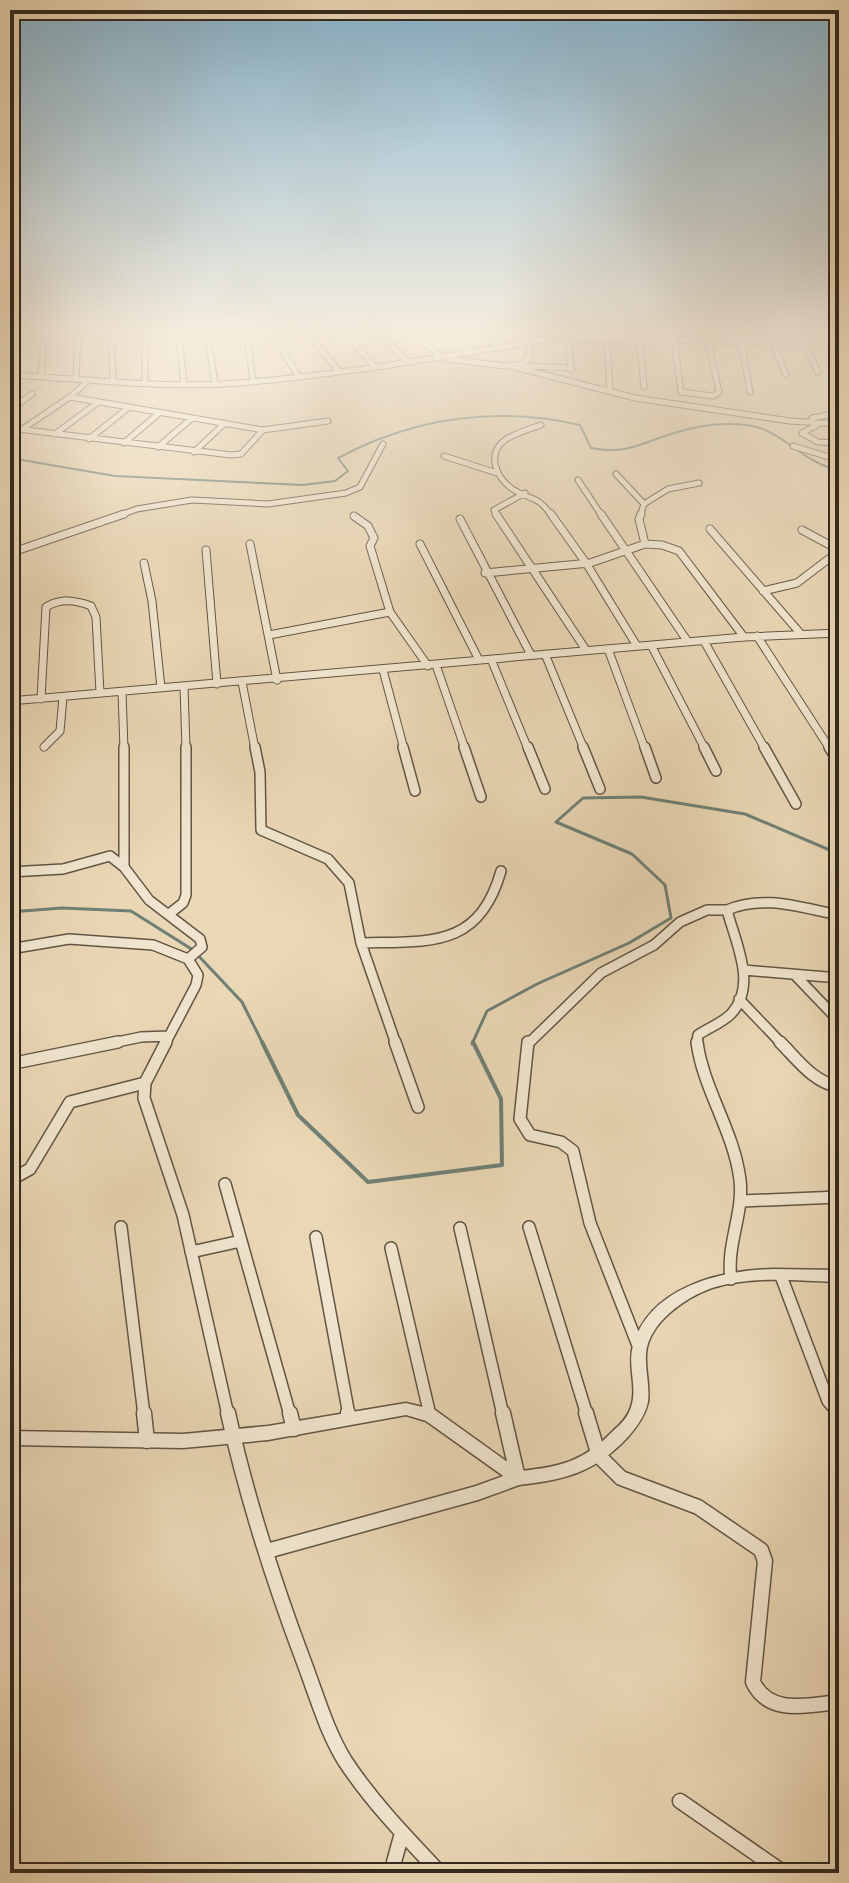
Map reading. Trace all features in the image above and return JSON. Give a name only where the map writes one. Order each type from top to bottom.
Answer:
[{"type":"street","points":[[21,430],[39,418]]},
{"type":"street","points":[[55,434],[77,418]]},
{"type":"street","points":[[89,439],[116,418]]},
{"type":"street","points":[[124,443],[153,418]]},
{"type":"street","points":[[184,418],[263,430],[328,421]]},
{"type":"street","points":[[771,418],[839,424]]},
{"type":"street","points":[[812,418],[816,424]]},
{"type":"street","points":[[158,447],[191,419]]},
{"type":"street","points":[[194,452],[225,423]]},
{"type":"street","points":[[816,424],[802,433],[818,442],[839,443]]},
{"type":"street","points":[[497,473],[494,455],[500,444],[511,436],[541,425]]},
{"type":"street","points":[[10,428],[194,452],[241,454],[263,430]]},
{"type":"street","points":[[10,553],[137,509],[192,500],[268,504],[346,493],[360,487],[383,444]]},
{"type":"street","points":[[793,446],[839,460]]},
{"type":"street","points":[[444,456],[497,473],[511,488],[542,501],[586,563],[637,646]]},
{"type":"street","points":[[616,474],[644,504]]},
{"type":"street","points":[[578,480],[688,642]]},
{"type":"street","points":[[645,544],[639,519],[644,504],[668,489],[699,483]]},
{"type":"street","points":[[525,493],[494,510],[535,568],[586,650]]},
{"type":"street","points":[[354,516],[368,526],[374,538],[370,546],[390,612],[432,665],[481,797]]},
{"type":"street","points":[[460,519],[485,573],[531,655]]},
{"type":"street","points":[[710,529],[800,633]]},
{"type":"street","points":[[763,591],[797,583],[839,551],[802,530]]},
{"type":"street","points":[[250,544],[277,680]]},
{"type":"street","points":[[420,544],[479,660]]},
{"type":"street","points":[[485,573],[586,563],[616,557],[627,549],[645,544],[662,545],[679,551],[744,637]]},
{"type":"street","points":[[206,550],[206,583],[215,642],[217,684]]},
{"type":"street","points":[[144,563],[152,601],[161,688]]},
{"type":"street","points":[[41,699],[46,607],[69,600],[88,604],[96,617],[100,693]]},
{"type":"street","points":[[269,635],[390,612]]},
{"type":"street","points":[[823,633],[839,622]]},
{"type":"street","points":[[10,701],[744,637],[839,633]]},
{"type":"street","points":[[757,636],[839,763]]},
{"type":"street","points":[[704,641],[796,804]]},
{"type":"street","points":[[651,645],[716,771]]},
{"type":"street","points":[[608,649],[656,778]]},
{"type":"street","points":[[545,654],[600,789]]},
{"type":"street","points":[[491,659],[545,789]]},
{"type":"street","points":[[383,670],[415,791]]},
{"type":"street","points":[[242,682],[260,772],[261,830],[308,848],[328,859],[341,871],[355,904],[361,943],[418,1107]]},
{"type":"street","points":[[169,914],[183,903],[187,880],[184,687]]},
{"type":"street","points":[[122,692],[124,867]]},
{"type":"street","points":[[44,747],[60,731],[63,697]]},
{"type":"street","points":[[10,872],[63,869],[110,856],[124,867],[149,900],[202,943],[202,947],[188,959]]},
{"type":"street","points":[[361,943],[437,939],[459,932],[486,909],[501,871]]},
{"type":"street","points":[[267,1551],[477,1493],[518,1478],[557,1475],[599,1456],[635,1418],[642,1382],[639,1348],[589,1221],[574,1153],[565,1144],[530,1137],[523,1130],[520,1119],[528,1042],[601,973],[654,945],[680,922],[707,910],[727,910],[756,902],[839,915]]},
{"type":"street","points":[[727,910],[744,970],[744,990],[733,1013],[698,1035],[697,1044],[736,1155],[742,1201],[727,1254],[731,1279]]},
{"type":"street","points":[[10,949],[69,939],[153,945],[188,959],[198,975],[196,985],[145,1083],[144,1098],[183,1215],[232,1438],[252,1511],[328,1727],[344,1759],[402,1833],[440,1873]]},
{"type":"street","points":[[744,970],[839,978]]},
{"type":"street","points":[[795,975],[839,1021]]},
{"type":"street","points":[[739,999],[812,1075],[824,1084],[839,1087]]},
{"type":"street","points":[[10,1064],[141,1037],[169,1036]]},
{"type":"street","points":[[10,1180],[30,1169],[70,1102],[145,1083]]},
{"type":"street","points":[[225,1184],[294,1429]]},
{"type":"street","points":[[742,1201],[839,1197]]},
{"type":"street","points":[[121,1227],[147,1441]]},
{"type":"street","points":[[529,1227],[599,1456],[623,1482],[678,1498],[703,1509],[761,1550],[765,1561],[753,1682],[756,1694],[765,1703],[779,1706],[839,1702]]},
{"type":"street","points":[[460,1228],[518,1478]]},
{"type":"street","points":[[316,1237],[349,1418]]},
{"type":"street","points":[[191,1252],[241,1241]]},
{"type":"street","points":[[391,1248],[430,1415]]},
{"type":"street","points":[[781,1276],[828,1401],[839,1414]]},
{"type":"street","points":[[639,1348],[657,1317],[700,1288],[731,1279],[839,1276]]},
{"type":"street","points":[[10,1438],[147,1441],[232,1438],[396,1409],[430,1415],[518,1478]]},
{"type":"street","points":[[680,1801],[784,1873]]},
{"type":"street","points":[[391,1873],[402,1833]]},
{"type":"waterway","points":[[10,458],[115,476],[303,485],[335,481],[348,471],[338,458],[367,444],[426,425],[467,418]]},
{"type":"waterway","points":[[536,418],[580,425],[591,448],[604,450],[634,447],[700,427],[747,425],[771,433],[814,461],[839,470]]},
{"type":"waterway","points":[[472,1044],[487,1011],[537,984],[629,943],[671,918],[665,885],[632,854],[556,822],[583,798],[641,797],[745,814],[839,854]]},
{"type":"waterway","points":[[10,912],[62,908],[131,911],[193,950],[242,1002],[262,1042]]},
{"type":"waterway","points":[[262,1042],[298,1115],[368,1182],[502,1165],[501,1099],[473,1042]]}]
